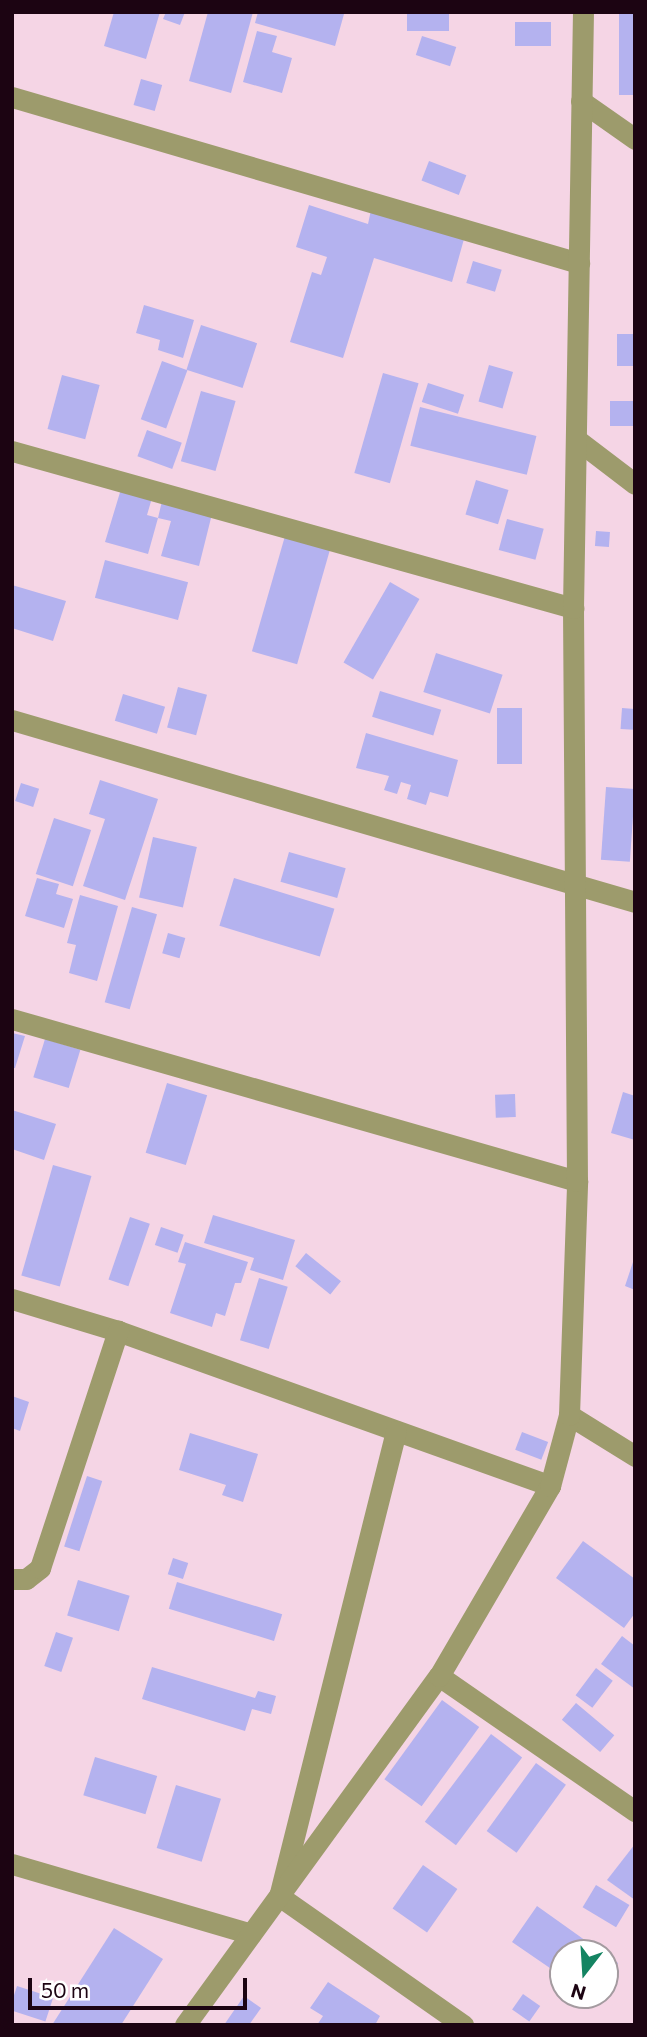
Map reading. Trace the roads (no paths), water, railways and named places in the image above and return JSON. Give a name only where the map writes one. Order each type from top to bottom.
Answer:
[{"type":"street","points":[[185,2025],[439,1676],[550,1486],[569,1415],[577,1181],[573,608],[583,12]]},
{"type":"street","points":[[12,97],[579,263]]},
{"type":"street","points":[[581,101],[635,139]]},
{"type":"street","points":[[576,439],[635,484]]},
{"type":"street","points":[[12,451],[573,608]]},
{"type":"street","points":[[12,720],[635,902]]},
{"type":"street","points":[[12,1019],[577,1181]]},
{"type":"street","points":[[12,1299],[118,1331],[550,1486]]},
{"type":"street","points":[[12,1580],[26,1579],[40,1568],[118,1331]]},
{"type":"street","points":[[569,1415],[631,1446]]},
{"type":"street","points":[[279,1896],[396,1431]]},
{"type":"street","points":[[439,1676],[635,1811]]},
{"type":"street","points":[[12,1864],[251,1934]]},
{"type":"street","points":[[279,1896],[463,2025]]}]
